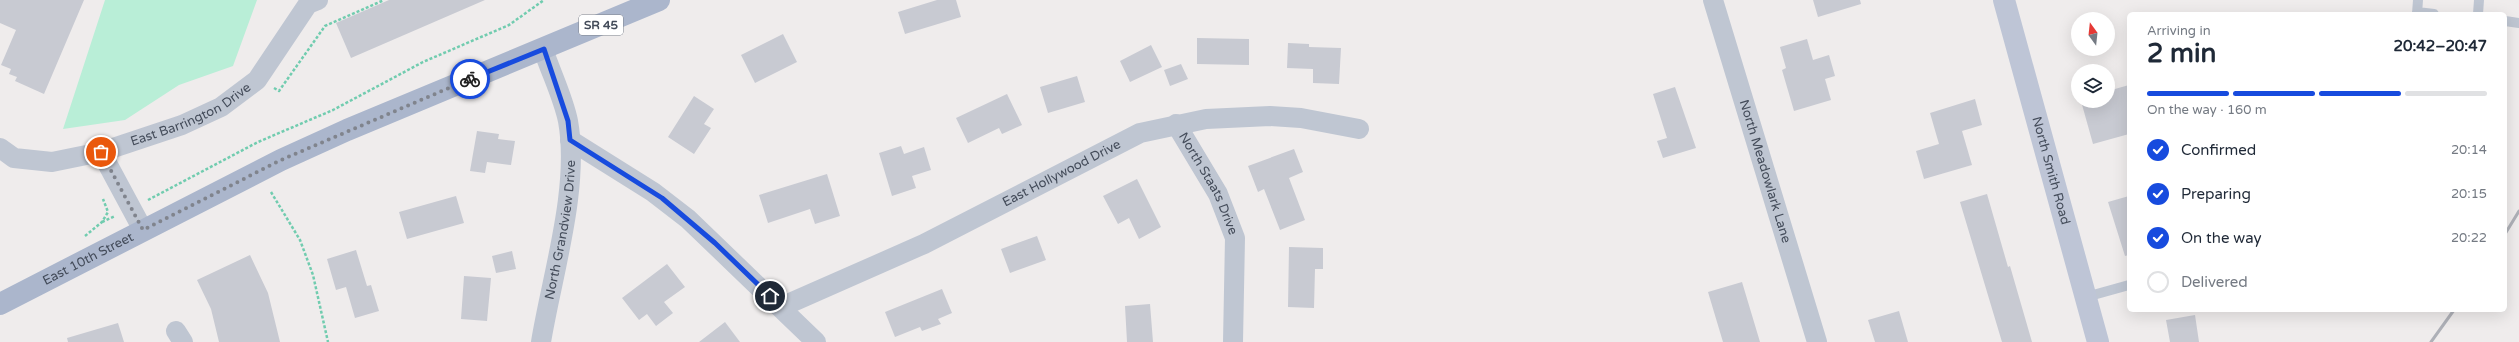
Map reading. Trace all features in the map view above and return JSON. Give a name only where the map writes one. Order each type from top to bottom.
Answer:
[{"type":"main road","name":"East 10th Street","points":[[0,304],[143,230],[332,137],[659,0]]},
{"type":"main road","name":"North Smith Road","points":[[2004,0],[2098,342]]},
{"type":"street","name":"East Barrington Drive","points":[[0,148],[14,158],[52,162],[101,152],[182,125],[221,107],[257,80],[308,4],[318,0]]},
{"type":"street","name":"North Meadowlark Lane","points":[[1713,0],[1816,342]]},
{"type":"street","name":"North Grandview Drive","points":[[541,342],[566,208],[570,140],[568,121],[544,49]]},
{"type":"street","name":"East Hollywood Drive","points":[[781,306],[924,244],[1140,133],[1176,124],[1206,120],[1270,116],[1301,118],[1359,129]]},
{"type":"street","name":"North Staats Drive","points":[[1176,124],[1218,194],[1235,238],[1234,342]]},
{"type":"street","points":[[570,140],[662,198],[715,243],[781,306],[816,342]]},
{"type":"street","points":[[101,152],[143,230]]},
{"type":"lane","points":[[2417,12],[2418,0]]},
{"type":"lane","points":[[2478,12],[2479,0]]},
{"type":"lane","points":[[2507,21],[2519,22]]},
{"type":"lane","points":[[2086,297],[2127,286]]},
{"type":"path","points":[[79,241],[102,222],[258,142],[334,110],[423,62],[509,25],[544,0]]},
{"type":"path","points":[[271,192],[300,240],[313,275],[328,342]]},
{"type":"path","points":[[102,195],[108,212],[102,222]]},
{"type":"green space","points":[[105,0],[257,0],[233,66],[179,85],[125,120],[63,129]]},
{"type":"building","points":[[0,0],[84,0],[44,94],[15,81],[17,77],[9,74],[11,69],[1,65],[16,30],[0,23]]},
{"type":"building","points":[[389,0],[485,0],[351,58],[336,23]]},
{"type":"building","points":[[937,0],[956,0],[961,17],[905,34],[898,12]]},
{"type":"building","points":[[1813,0],[1860,0],[1861,4],[1818,17]]},
{"type":"building","points":[[783,34],[797,62],[755,83],[741,55]]},
{"type":"building","points":[[1197,38],[1249,39],[1249,65],[1197,64]]},
{"type":"building","points":[[1807,39],[1813,60],[1829,55],[1835,76],[1825,79],[1831,100],[1794,111],[1782,70],[1786,68],[1780,47]]},
{"type":"building","points":[[1288,43],[1309,44],[1309,47],[1341,48],[1339,84],[1313,83],[1313,69],[1287,68]]},
{"type":"building","points":[[1151,45],[1162,67],[1130,82],[1120,61]]},
{"type":"building","points":[[1181,64],[1188,79],[1170,86],[1164,70]]},
{"type":"building","points":[[1077,76],[1085,102],[1048,113],[1040,87]]},
{"type":"building","points":[[2127,86],[2127,135],[2093,144],[2083,108],[2115,108],[2115,89]]},
{"type":"building","points":[[1675,87],[1696,148],[1663,158],[1657,141],[1667,138],[1653,94]]},
{"type":"building","points":[[1007,94],[1022,125],[1002,134],[999,128],[968,143],[956,118]]},
{"type":"building","points":[[694,96],[714,109],[704,124],[711,128],[694,154],[668,137]]},
{"type":"building","points":[[1975,99],[1982,125],[1962,131],[1972,165],[1924,179],[1916,151],[1939,144],[1930,113]]},
{"type":"building","points":[[477,131],[499,134],[498,139],[515,141],[511,165],[487,162],[485,173],[470,171]]},
{"type":"building","points":[[901,146],[904,154],[924,147],[931,170],[912,176],[916,188],[892,196],[879,153]]},
{"type":"building","points":[[1294,149],[1303,172],[1289,178],[1305,220],[1280,230],[1264,189],[1258,192],[1248,166]]},
{"type":"building","points":[[827,174],[840,216],[815,224],[810,209],[768,223],[759,195]]},
{"type":"building","points":[[1137,179],[1161,227],[1139,239],[1129,218],[1118,224],[1103,196]]},
{"type":"building","points":[[1987,194],[2032,342],[2002,342],[1960,202]]},
{"type":"building","points":[[456,196],[464,223],[407,239],[399,212]]},
{"type":"building","points":[[2127,197],[2127,256],[2125,256],[2108,202]]},
{"type":"building","points":[[1037,236],[1046,260],[1010,273],[1001,249]]},
{"type":"building","points":[[1289,247],[1323,248],[1323,269],[1315,269],[1314,308],[1288,307]]},
{"type":"building","points":[[356,250],[367,286],[371,285],[379,311],[355,318],[346,287],[336,290],[327,259]]},
{"type":"building","points":[[512,251],[516,269],[496,273],[492,256]]},
{"type":"building","points":[[250,255],[268,293],[280,342],[219,342],[211,309],[197,280]]},
{"type":"building","points":[[667,264],[685,287],[664,302],[673,313],[656,326],[647,314],[639,320],[622,298]]},
{"type":"building","points":[[464,276],[491,278],[487,321],[461,319]]},
{"type":"building","points":[[1742,282],[1760,342],[1723,342],[1708,292]]},
{"type":"building","points":[[942,289],[952,313],[938,319],[941,324],[922,331],[920,327],[895,337],[885,312]]},
{"type":"building","points":[[1150,304],[1153,342],[1127,342],[1125,306]]},
{"type":"building","points":[[1899,311],[1908,342],[1875,342],[1868,320]]},
{"type":"building","points":[[2195,315],[2199,342],[2170,342],[2166,320]]},
{"type":"building","points":[[725,322],[740,342],[699,342]]},
{"type":"building","points":[[118,323],[124,342],[68,342],[67,338]]},
{"type":"railway","points":[[2507,231],[2519,211]]},
{"type":"railway","points":[[2431,342],[2453,312]]},
{"type":"way so far","points":[[101,152],[143,230],[281,160],[347,130],[470,79]]},
{"type":"route","points":[[470,79],[544,49],[568,121],[570,140],[662,198],[715,243],[770,296]]}]
